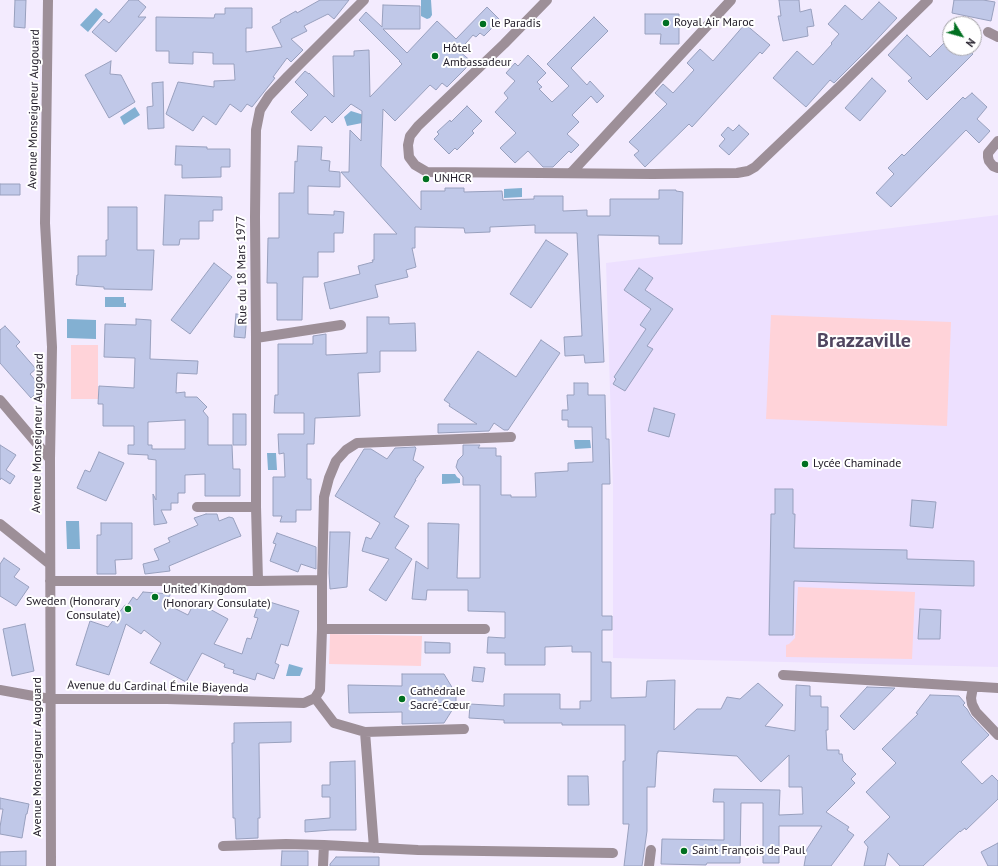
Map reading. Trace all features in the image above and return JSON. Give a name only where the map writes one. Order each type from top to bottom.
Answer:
[{"type":"street","name":"Avenue Monseigneur Augouard","points":[[48,0],[45,223],[52,347],[50,459],[51,866]]},
{"type":"street","name":"Rue du 18 Mars 1977","points":[[258,581],[256,507],[256,130],[260,110],[269,96],[364,0]]},
{"type":"street","points":[[547,0],[504,44],[418,126],[410,136],[408,145],[409,156],[415,165],[427,172],[653,174],[737,173],[748,171],[755,167],[928,0]]},
{"type":"street","points":[[570,173],[731,0]]},
{"type":"street","points":[[988,32],[998,37]]},
{"type":"street","points":[[998,141],[988,153],[989,161],[993,166],[998,168]]},
{"type":"street","points":[[256,338],[341,324]]},
{"type":"street","points":[[0,400],[50,459]]},
{"type":"street","points":[[464,729],[365,732],[334,723],[315,698],[320,690],[324,497],[328,478],[336,461],[346,450],[357,442],[512,437]]},
{"type":"street","points":[[197,507],[256,507]]},
{"type":"street","points":[[0,524],[50,564]]},
{"type":"street","points":[[50,581],[322,580]]},
{"type":"street","points":[[322,629],[485,629]]},
{"type":"street","points":[[783,675],[998,688]]},
{"type":"street","points":[[973,687],[971,698],[976,712],[998,735]]},
{"type":"street","name":"Avenue du Cardinal Émile Biayenda","points":[[0,690],[50,699],[167,699],[304,703],[315,698]]},
{"type":"street","points":[[365,732],[374,848]]},
{"type":"street","points":[[223,846],[286,844],[418,850],[613,853]]},
{"type":"street","points":[[323,866],[324,845]]},
{"type":"street","points":[[649,866],[651,850]]},
{"type":"shaded area","name":"Lycée Chaminade","points":[[998,215],[998,667],[613,658],[613,487],[606,263]]},
{"type":"shaded area","points":[[771,315],[951,322],[947,426],[766,419]]},
{"type":"shaded area","points":[[71,345],[98,345],[98,399],[71,399]]},
{"type":"shaded area","points":[[798,587],[915,592],[912,659],[786,657],[786,645],[795,638]]},
{"type":"shaded area","points":[[330,634],[422,636],[421,666],[329,664]]},
{"type":"water","points":[[421,0],[431,0],[432,15],[430,18],[427,19],[421,16]]},
{"type":"water","points":[[96,8],[103,14],[88,32],[80,25]]},
{"type":"water","points":[[135,107],[140,115],[124,125],[120,117]]},
{"type":"water","points":[[351,111],[367,116],[367,122],[347,126],[344,117]]},
{"type":"water","points":[[522,188],[522,197],[504,198],[504,189]]},
{"type":"water","points":[[105,297],[124,297],[126,307],[105,307]]},
{"type":"water","points":[[67,319],[96,320],[96,339],[67,338]]},
{"type":"water","points":[[574,440],[590,440],[591,448],[575,449]]},
{"type":"water","points":[[267,453],[276,453],[277,470],[268,470]]},
{"type":"water","points":[[442,474],[455,474],[460,479],[460,483],[442,484]]},
{"type":"water","points":[[66,521],[79,521],[80,549],[67,549]]},
{"type":"water","points":[[289,664],[303,668],[300,676],[286,676]]},
{"type":"building","points":[[15,0],[26,0],[25,28],[14,27]]},
{"type":"building","points":[[129,0],[138,0],[146,7],[138,17],[146,17],[116,52],[92,32],[104,19],[109,23]]},
{"type":"building","points":[[320,0],[349,0],[334,19],[328,14],[304,26],[307,31],[291,39],[303,50],[291,62],[287,58],[273,77],[275,78],[252,107],[247,104],[241,112],[230,104],[216,125],[203,116],[193,131],[166,114],[178,82],[214,87],[214,81],[235,80],[234,64],[213,64],[213,53],[193,52],[193,64],[169,63],[169,51],[156,51],[156,17],[214,18],[215,14],[225,14],[225,8],[252,8],[252,28],[246,28],[246,52],[282,47],[272,27],[281,22],[280,20],[296,11],[297,13]]},
{"type":"building","points":[[779,0],[799,0],[800,12],[811,9],[814,26],[807,27],[808,36],[783,41],[778,16],[781,16]]},
{"type":"building","points":[[954,0],[983,0],[995,2],[991,21],[982,19],[982,16],[967,16],[952,13]]},
{"type":"building","points":[[879,2],[897,18],[834,83],[830,80],[806,107],[773,78],[797,51],[813,65],[839,34],[828,24],[845,5],[862,20]]},
{"type":"building","points":[[383,5],[420,6],[420,29],[383,29],[407,53],[437,21],[456,39],[487,7],[500,20],[484,36],[480,33],[476,37],[473,35],[459,51],[472,62],[447,87],[442,83],[436,90],[430,85],[395,121],[383,109],[381,166],[421,210],[421,191],[445,191],[445,188],[464,188],[464,192],[502,191],[503,200],[534,199],[534,196],[563,196],[563,211],[587,210],[587,216],[610,216],[610,199],[659,199],[659,190],[676,190],[683,192],[682,244],[659,244],[659,236],[598,235],[604,362],[585,363],[584,355],[565,356],[564,337],[582,336],[577,233],[535,233],[535,225],[490,227],[490,232],[465,233],[464,228],[415,227],[415,248],[412,248],[416,267],[406,270],[408,277],[375,285],[378,297],[330,309],[324,283],[360,274],[358,266],[373,262],[374,234],[397,234],[341,172],[349,172],[350,130],[361,141],[362,111],[351,104],[332,123],[325,116],[311,131],[291,112],[308,95],[295,82],[305,71],[334,97],[333,56],[354,56],[354,51],[369,50],[370,97],[402,64],[359,20],[366,12],[382,27]]},
{"type":"building","points":[[645,14],[679,14],[679,44],[660,44],[661,34],[645,34]]},
{"type":"building","points":[[594,17],[608,31],[571,68],[587,85],[590,81],[604,96],[597,103],[591,96],[572,115],[579,122],[567,134],[579,145],[571,153],[569,151],[553,167],[543,167],[528,151],[515,163],[500,148],[516,133],[495,112],[508,98],[504,93],[515,81],[506,73],[515,63],[518,66],[528,55],[546,73],[537,82],[542,87],[539,89],[552,102],[569,86],[547,64]]},
{"type":"building","points":[[745,24],[770,45],[762,54],[760,52],[692,127],[689,124],[645,167],[634,155],[639,151],[629,142],[667,104],[655,93],[663,84],[673,93],[694,70],[687,63],[700,49],[713,61]]},
{"type":"building","points":[[907,35],[930,57],[942,45],[942,56],[971,56],[927,100],[908,81],[912,78],[888,55]]},
{"type":"building","points":[[111,61],[110,74],[121,75],[135,102],[109,118],[85,75]]},
{"type":"building","points":[[872,78],[886,91],[860,121],[845,108]]},
{"type":"building","points":[[163,82],[164,128],[148,129],[147,107],[153,106],[152,83]]},
{"type":"building","points":[[972,93],[987,107],[977,119],[990,131],[979,143],[966,130],[891,207],[876,193],[894,174],[888,168],[902,154],[904,156],[963,97],[965,99]]},
{"type":"building","points":[[467,106],[482,121],[472,131],[474,133],[457,150],[455,148],[449,154],[434,139],[439,134],[437,132],[450,120],[451,122]]},
{"type":"building","points":[[739,125],[749,134],[729,155],[719,146],[725,139],[721,135],[728,127],[733,131]]},
{"type":"building","points":[[176,146],[207,147],[207,149],[230,149],[230,167],[221,167],[221,177],[182,178],[182,165],[175,165]]},
{"type":"building","points":[[298,146],[322,147],[321,160],[330,161],[329,171],[340,172],[340,187],[308,186],[308,214],[334,215],[334,211],[344,212],[343,233],[334,233],[334,252],[318,252],[318,277],[303,277],[302,320],[277,320],[277,283],[267,283],[268,238],[279,238],[279,193],[294,193],[295,161],[297,162]]},
{"type":"building","points":[[0,184],[20,184],[20,195],[0,195]]},
{"type":"building","points":[[165,195],[222,197],[222,210],[213,210],[213,221],[199,221],[199,239],[180,239],[179,245],[163,245]]},
{"type":"building","points":[[108,207],[137,207],[137,250],[154,250],[152,290],[104,289],[104,287],[76,285],[78,275],[78,256],[106,256],[106,240],[108,240]]},
{"type":"building","points":[[546,240],[568,254],[531,308],[510,294]]},
{"type":"building","points":[[214,263],[232,277],[190,334],[171,320]]},
{"type":"building","points":[[639,268],[653,278],[645,290],[673,309],[647,346],[653,349],[625,391],[613,384],[616,379],[614,377],[646,329],[640,325],[651,309],[624,290]]},
{"type":"building","points":[[236,314],[247,315],[245,338],[234,337]]},
{"type":"building","points":[[367,317],[389,317],[389,324],[415,323],[416,351],[380,351],[380,372],[358,373],[360,416],[315,418],[314,444],[307,444],[307,479],[311,479],[311,510],[296,510],[296,522],[280,522],[282,516],[273,516],[273,477],[285,477],[284,453],[279,454],[278,434],[304,434],[304,413],[274,413],[275,395],[278,395],[278,344],[313,344],[313,336],[326,334],[326,355],[367,353]]},
{"type":"building","points":[[136,319],[151,320],[150,359],[198,361],[197,374],[177,373],[176,393],[185,392],[185,397],[197,397],[207,407],[203,411],[208,417],[208,445],[232,445],[233,469],[240,469],[240,496],[205,496],[205,474],[185,475],[185,493],[178,493],[178,503],[171,503],[171,510],[161,510],[167,523],[154,525],[153,494],[156,500],[156,460],[148,459],[148,455],[128,454],[128,445],[134,445],[134,426],[103,426],[103,404],[98,404],[99,386],[134,388],[135,358],[104,357],[105,324],[136,325]],"holes":[[[185,420],[185,449],[152,449],[152,445],[148,445],[148,422]]]},
{"type":"building","points":[[5,326],[20,342],[16,346],[36,369],[30,374],[42,388],[31,398],[0,363],[0,330]]},
{"type":"building","points":[[541,340],[560,353],[508,430],[504,430],[494,423],[489,431],[438,433],[438,424],[477,424],[449,406],[450,404],[444,400],[478,351],[516,377]]},
{"type":"building","points":[[574,383],[588,383],[588,395],[605,395],[606,439],[609,439],[610,484],[602,484],[602,616],[612,616],[612,630],[602,630],[602,662],[611,662],[611,698],[646,697],[647,681],[675,680],[674,730],[697,709],[721,709],[727,697],[740,699],[758,683],[783,705],[765,726],[795,731],[796,685],[810,686],[810,696],[821,696],[821,707],[828,707],[828,730],[826,730],[827,750],[839,750],[839,754],[842,754],[843,761],[856,774],[851,779],[855,783],[826,812],[849,827],[847,830],[854,835],[831,866],[804,866],[807,849],[822,826],[779,826],[779,863],[763,863],[763,803],[741,803],[740,863],[707,863],[706,865],[661,864],[662,839],[724,840],[724,802],[713,802],[714,789],[780,790],[779,815],[803,814],[802,787],[789,787],[789,755],[761,782],[737,756],[658,751],[655,787],[647,787],[647,831],[642,866],[624,866],[629,824],[623,824],[623,761],[625,761],[625,725],[504,723],[504,720],[469,718],[470,704],[504,706],[504,694],[560,694],[560,709],[580,709],[580,701],[591,701],[591,652],[572,652],[572,646],[545,647],[545,665],[505,665],[505,653],[487,653],[488,637],[505,638],[505,612],[468,611],[468,590],[427,590],[426,600],[412,599],[416,561],[428,569],[428,523],[459,524],[457,578],[480,578],[480,485],[463,485],[463,477],[456,467],[458,460],[463,455],[463,445],[480,445],[478,448],[496,448],[496,456],[501,456],[501,495],[511,495],[511,497],[536,497],[535,473],[568,471],[568,463],[593,462],[592,427],[568,427],[568,420],[562,420],[562,410],[568,410],[567,395],[574,395]]},
{"type":"building","points":[[654,408],[675,414],[669,437],[648,431]]},
{"type":"building","points":[[233,414],[246,414],[246,445],[233,445]]},
{"type":"building","points":[[0,445],[16,455],[6,470],[15,476],[10,484],[1,478],[0,480]]},
{"type":"building","points":[[415,447],[413,460],[424,467],[394,517],[409,526],[395,548],[412,559],[386,601],[369,590],[389,559],[362,551],[366,537],[371,539],[380,523],[335,496],[364,449],[371,449],[387,459],[395,448]]},
{"type":"building","points":[[99,452],[124,463],[106,501],[77,488],[85,470],[90,472]]},
{"type":"building","points":[[775,489],[793,489],[793,514],[795,514],[794,548],[907,550],[907,559],[974,561],[974,586],[794,581],[793,635],[769,635],[771,514],[775,514]]},
{"type":"building","points":[[912,500],[936,502],[933,528],[910,526]]},
{"type":"building","points":[[206,514],[217,514],[219,521],[229,517],[233,518],[241,536],[169,566],[170,571],[145,574],[143,564],[159,560],[154,549],[170,542],[168,538],[198,525],[194,518]]},
{"type":"building","points":[[101,523],[132,523],[132,559],[115,560],[116,574],[97,574],[97,535],[101,535]]},
{"type":"building","points":[[330,532],[350,532],[347,587],[330,589]]},
{"type":"building","points":[[277,533],[316,547],[316,569],[301,564],[298,572],[270,561],[276,544],[273,543]]},
{"type":"building","points":[[4,558],[20,569],[14,577],[29,587],[16,606],[0,596],[0,564]]},
{"type":"building","points":[[143,592],[171,594],[164,603],[188,615],[195,601],[228,619],[214,644],[242,654],[247,638],[251,639],[258,618],[254,617],[260,599],[299,611],[288,646],[281,644],[275,663],[279,665],[274,679],[257,673],[255,680],[233,673],[234,670],[224,667],[225,664],[202,653],[186,682],[150,663],[161,643],[144,630],[141,634],[126,624],[109,675],[76,665],[90,621],[108,627],[133,597],[137,600]]},
{"type":"building","points":[[920,609],[941,610],[940,639],[918,639]]},
{"type":"building","points":[[25,624],[34,671],[12,676],[3,629]]},
{"type":"building","points":[[425,642],[450,643],[450,653],[425,653]]},
{"type":"building","points":[[474,667],[485,668],[483,682],[472,681]]},
{"type":"building","name":"Cathédrale Sacré-Cœur","points":[[402,674],[444,674],[456,694],[456,704],[444,723],[402,724],[402,712],[349,713],[348,685],[402,686]]},
{"type":"building","points":[[867,687],[895,688],[854,730],[840,716]]},
{"type":"building","points":[[930,695],[959,696],[965,703],[963,705],[971,716],[989,735],[961,762],[982,784],[992,775],[998,781],[998,799],[966,830],[965,828],[960,831],[923,866],[900,866],[888,853],[885,866],[864,866],[868,847],[864,842],[890,817],[866,792],[896,763],[882,749],[918,714],[916,713]]},
{"type":"building","points":[[291,722],[291,742],[259,743],[260,818],[258,818],[258,838],[236,839],[235,818],[233,818],[232,743],[234,743],[234,723]]},
{"type":"building","points":[[355,761],[356,830],[305,832],[305,820],[330,818],[330,797],[322,797],[322,785],[330,785],[330,762]]},
{"type":"building","points":[[568,776],[588,776],[589,805],[568,805]]},
{"type":"building","points":[[0,798],[29,804],[22,838],[0,834],[3,809],[0,809]]},
{"type":"building","points":[[998,843],[998,866],[988,866],[981,852]]},
{"type":"building","points":[[26,851],[26,866],[0,866],[0,852]]},
{"type":"building","points":[[282,851],[308,851],[308,866],[281,866]]},
{"type":"building","points":[[336,857],[379,857],[379,866],[330,866]]},
{"type":"place","name":"Royal Air Maroc","points":[[666,23]]},
{"type":"place","name":"le Paradis","points":[[483,24]]},
{"type":"place","name":"Hôtel Ambassadeur","points":[[435,56]]},
{"type":"place","name":"UNHCR","points":[[426,179]]},
{"type":"place","name":"Lycée Chaminade","points":[[805,464]]},
{"type":"place","name":"United Kingdom (Honorary Consulate)","points":[[155,597]]},
{"type":"place","name":"Sweden (Honorary Consulate)","points":[[128,609]]},
{"type":"place","name":"Cathédrale Sacré-Cœur","points":[[402,699]]},
{"type":"place","name":"Saint François de Paul","points":[[684,851]]},
{"type":"district","name":"Brazzaville","points":[[864,341]]}]
